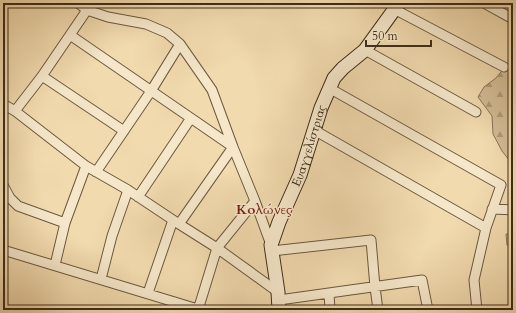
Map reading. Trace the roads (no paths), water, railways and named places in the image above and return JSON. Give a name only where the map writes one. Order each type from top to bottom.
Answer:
[{"type":"street","points":[[78,3],[87,10],[108,17],[146,24],[167,33],[180,44],[212,90],[255,201],[271,248],[371,240],[378,310]]},
{"type":"street","points":[[486,4],[513,20]]},
{"type":"street","points":[[396,6],[504,67]]},
{"type":"street","name":"Ευαγγελίστριας","points":[[279,301],[271,248],[279,222],[300,175],[321,108],[334,78],[364,50],[396,6]]},
{"type":"street","points":[[15,111],[42,76],[87,10]]},
{"type":"street","points":[[70,35],[233,146]]},
{"type":"street","points":[[96,172],[151,91],[180,44]]},
{"type":"street","points":[[364,50],[476,112]]},
{"type":"street","points":[[42,76],[124,131]]},
{"type":"street","points":[[329,88],[501,185],[486,228],[474,280],[477,310]]},
{"type":"street","points":[[3,104],[15,111],[86,166],[128,190],[217,248],[279,301],[422,280],[428,310]]},
{"type":"street","points":[[138,197],[191,118]]},
{"type":"street","points":[[314,130],[486,228]]},
{"type":"street","points":[[148,293],[176,222],[233,146]]},
{"type":"street","points":[[55,266],[65,223],[86,166]]},
{"type":"street","points":[[3,185],[10,198],[18,206],[65,223]]},
{"type":"street","points":[[101,279],[112,236],[128,190]]},
{"type":"street","points":[[3,250],[148,293],[199,310],[217,248],[255,201]]},
{"type":"street","points":[[492,209],[513,210]]},
{"type":"street","points":[[328,293],[330,310]]},
{"type":"district","name":"Κολώνες","points":[[264,209]]}]
